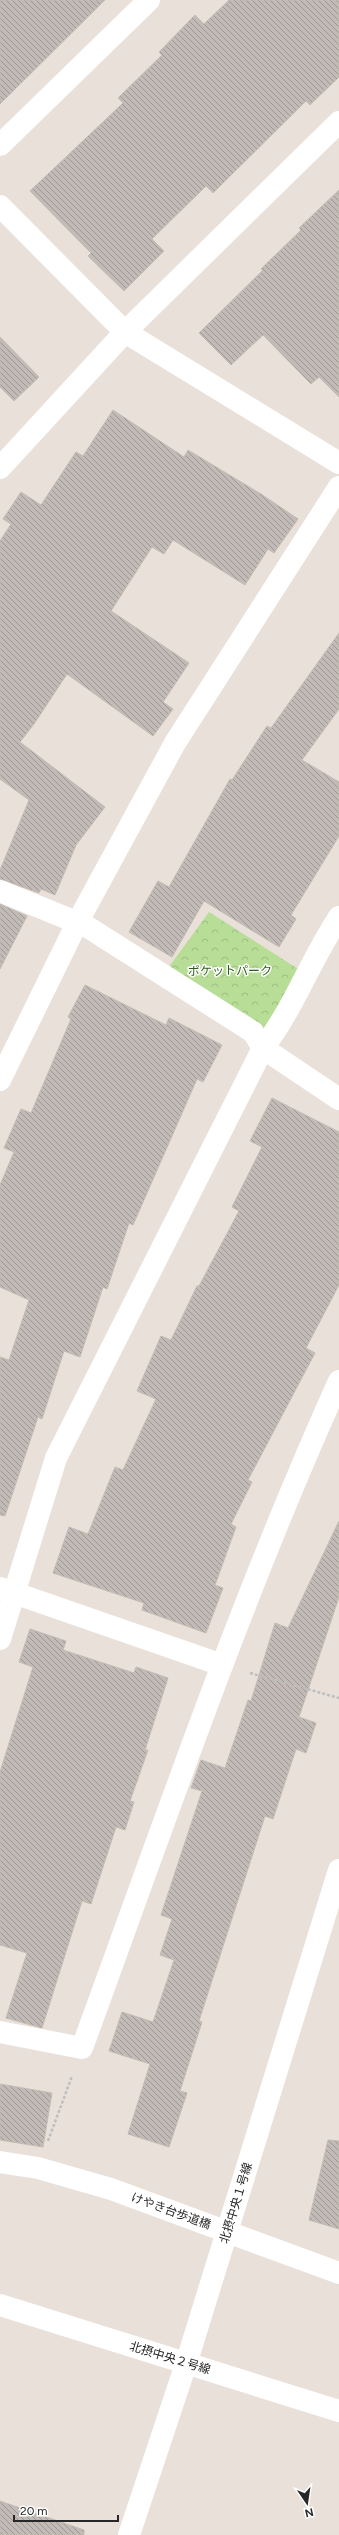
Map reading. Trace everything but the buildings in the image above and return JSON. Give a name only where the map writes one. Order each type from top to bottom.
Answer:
[{"type":"street","points":[[0,145],[149,0]]},
{"type":"street","points":[[0,468],[124,332],[339,122]]},
{"type":"street","points":[[0,206],[124,332],[339,463]]},
{"type":"street","points":[[0,1080],[77,923],[174,743],[339,487]]},
{"type":"street","points":[[0,891],[77,923],[253,1032],[263,1048],[339,1099]]},
{"type":"street","points":[[0,1639],[7,1591],[56,1458],[263,1048],[280,1027],[314,960],[339,917]]},
{"type":"street","points":[[0,2032],[82,2048],[222,1665],[312,1441],[339,1381]]},
{"type":"street","points":[[7,1591],[222,1665]]},
{"type":"street","name":"北摂中央１号線","points":[[129,2535],[186,2364],[339,1870]]},
{"type":"street","name":"けやき台歩道橋","points":[[0,2162],[38,2168],[111,2188],[339,2273]]},
{"type":"street","name":"北摂中央２号線","points":[[0,2306],[339,2411]]},
{"type":"path","points":[[222,1665],[339,1698]]},
{"type":"path","points":[[38,2168],[82,2048]]},
{"type":"green space","name":"ポケットパーク","points":[[209,912],[306,974],[280,1027],[253,1032],[163,975]]}]
